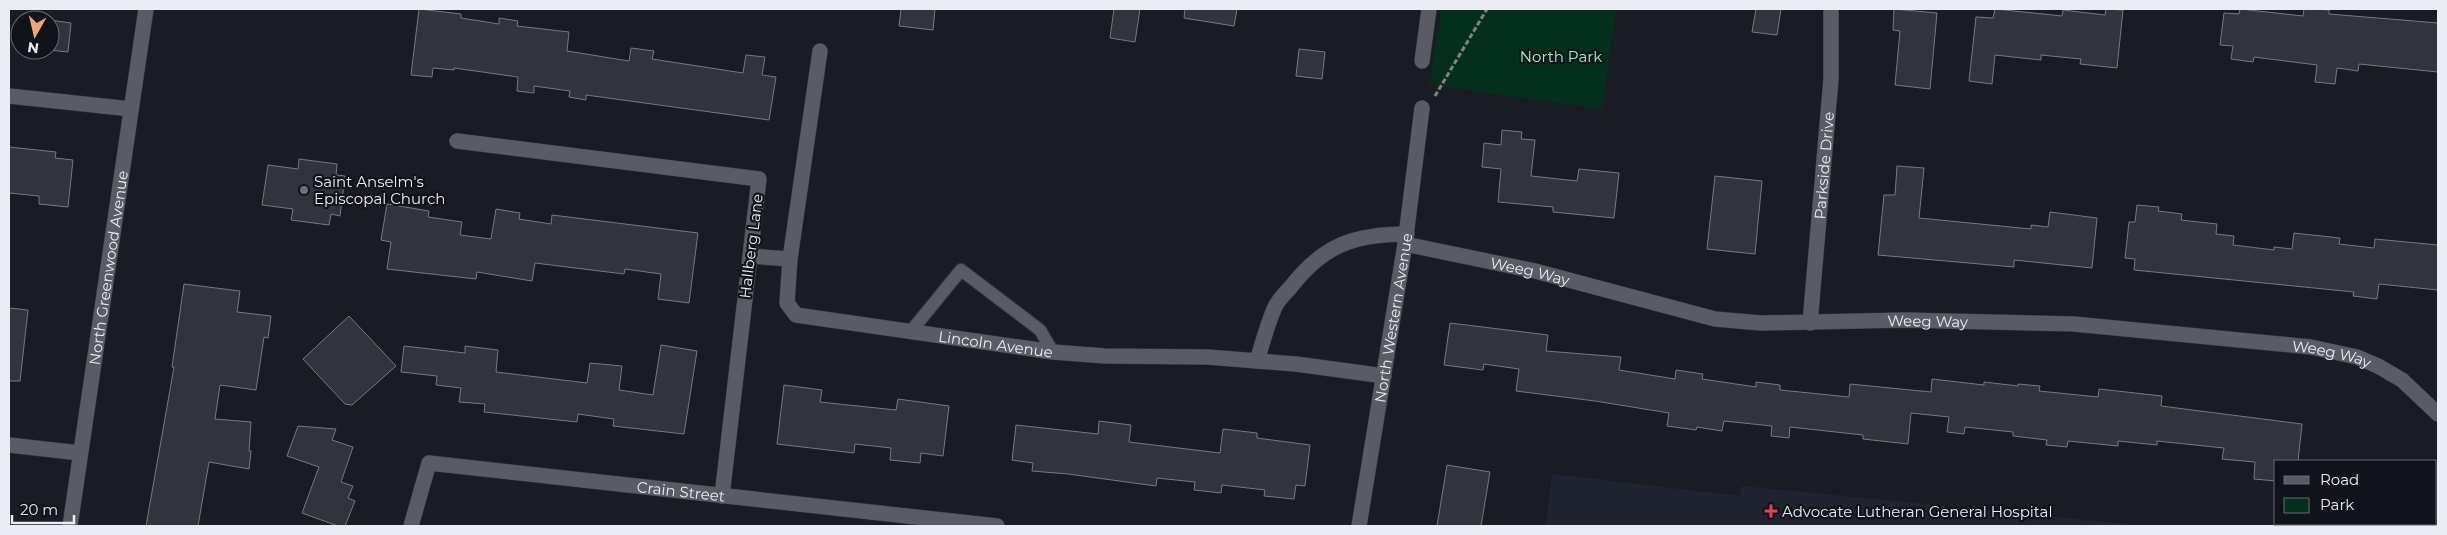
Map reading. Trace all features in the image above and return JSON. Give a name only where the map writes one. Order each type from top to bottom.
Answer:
[{"type":"street","name":"North Greenwood Avenue","points":[[70,526],[146,9]]},
{"type":"street","points":[[1422,61],[1430,9]]},
{"type":"street","name":"Parkside Drive","points":[[1810,323],[1831,79],[1831,9]]},
{"type":"street","name":"Lincoln Avenue","points":[[820,51],[790,259],[787,303],[796,315],[912,330],[1053,352],[1257,361],[1384,376]]},
{"type":"street","points":[[9,96],[131,110]]},
{"type":"street","name":"North Western Avenue","points":[[1359,526],[1406,239],[1421,114]]},
{"type":"street","name":"Hallberg Lane","points":[[457,141],[759,179],[722,496]]},
{"type":"street","points":[[1257,361],[1274,308],[1301,273],[1328,251],[1352,239],[1384,234],[1406,239]]},
{"type":"street","name":"Weeg Way","points":[[1406,239],[1716,319],[1761,323],[1904,320],[2074,324],[2311,347],[2357,357],[2378,366],[2402,380],[2438,414]]},
{"type":"street","points":[[750,256],[790,259]]},
{"type":"street","points":[[9,445],[80,453]]},
{"type":"street","name":"Crain Street","points":[[411,526],[429,463],[997,526]]},
{"type":"lane","points":[[912,330],[961,270],[1040,330],[1053,352]]},
{"type":"path","points":[[1421,114],[1487,9]]},
{"type":"shaded area","name":"Advocate Lutheran General Hospital","points":[[1552,474],[1740,496],[1742,486],[2147,526],[1546,526]]},
{"type":"green space","name":"North Park","points":[[1441,9],[1616,9],[1602,109],[1430,85]]},
{"type":"building","points":[[419,9],[461,14],[461,18],[499,24],[499,18],[518,21],[517,26],[569,32],[567,51],[629,61],[631,48],[654,51],[652,59],[743,73],[746,55],[765,57],[762,75],[776,77],[769,120],[586,95],[586,100],[569,97],[570,91],[534,86],[534,93],[517,91],[518,77],[454,68],[454,70],[433,68],[432,77],[411,75]]},
{"type":"building","points":[[901,9],[935,9],[933,30],[899,26]]},
{"type":"building","points":[[1114,9],[1140,9],[1135,42],[1110,38]]},
{"type":"building","points":[[1185,9],[1237,9],[1234,26],[1184,18]]},
{"type":"building","points":[[1756,9],[1781,9],[1777,35],[1752,32]]},
{"type":"building","points":[[1894,9],[1937,13],[1930,89],[1895,85],[1900,31],[1893,30]]},
{"type":"building","points":[[1995,9],[2062,16],[2063,10],[2105,15],[2106,9],[2123,10],[2117,68],[2080,64],[2081,59],[2041,55],[2041,60],[1995,55],[1992,84],[1969,81],[1976,17],[1993,18]]},
{"type":"building","points":[[2240,9],[2303,16],[2304,9],[2315,9],[2329,10],[2329,14],[2438,23],[2438,72],[2359,64],[2358,71],[2337,68],[2335,84],[2315,82],[2317,65],[2254,57],[2253,62],[2231,59],[2233,46],[2220,45],[2224,13],[2239,14]]},
{"type":"building","points":[[60,21],[71,23],[68,52],[60,51]]},
{"type":"building","points":[[1299,49],[1325,52],[1322,79],[1296,76]]},
{"type":"building","points":[[1502,130],[1522,132],[1521,139],[1535,140],[1531,176],[1577,181],[1579,169],[1619,173],[1614,218],[1553,212],[1553,207],[1498,202],[1501,169],[1482,167],[1484,143],[1501,145]]},
{"type":"building","points":[[9,147],[56,152],[55,158],[73,160],[68,207],[39,204],[39,196],[9,193]]},
{"type":"building","name":"Saint Anselm's Episcopal Church","points":[[299,159],[337,164],[336,175],[345,176],[340,216],[331,214],[329,225],[291,220],[293,209],[262,205],[268,165],[298,169]]},
{"type":"building","points":[[1897,166],[1924,168],[1919,218],[2031,229],[2031,225],[2048,227],[2050,212],[2097,218],[2092,268],[2014,260],[2014,267],[1878,255],[1884,195],[1895,195]]},
{"type":"building","points":[[1715,176],[1762,181],[1755,254],[1707,249]]},
{"type":"building","points":[[387,204],[429,211],[428,217],[462,222],[460,235],[491,239],[496,209],[520,213],[519,219],[551,224],[552,215],[698,233],[689,303],[658,299],[661,274],[625,269],[624,274],[535,263],[532,281],[477,272],[476,279],[387,269],[391,242],[381,240]]},
{"type":"building","points":[[2137,205],[2159,207],[2158,211],[2182,214],[2181,220],[2217,224],[2216,234],[2234,236],[2233,245],[2274,250],[2274,247],[2292,249],[2294,233],[2340,238],[2339,244],[2374,248],[2375,239],[2438,245],[2438,290],[2379,284],[2377,299],[2353,296],[2354,292],[2134,270],[2135,259],[2125,258],[2129,222],[2135,222]]},
{"type":"building","points":[[184,284],[240,291],[237,312],[271,316],[268,338],[264,337],[256,390],[220,385],[215,419],[251,422],[249,469],[209,462],[198,526],[146,526],[174,367],[172,367]]},
{"type":"building","points":[[9,308],[28,310],[20,381],[9,381]]},
{"type":"building","points":[[349,316],[396,366],[352,405],[345,404],[303,359]]},
{"type":"building","points":[[1450,323],[1548,335],[1546,351],[1621,357],[1619,370],[1675,379],[1676,370],[1703,374],[1702,379],[1756,387],[1756,382],[1780,385],[1780,390],[1849,397],[1850,384],[1931,392],[1932,379],[1984,385],[1984,382],[2018,386],[2018,384],[2040,386],[2039,391],[2098,397],[2099,389],[2162,396],[2161,406],[2302,424],[2298,460],[2274,460],[2274,481],[2254,479],[2255,462],[2222,459],[2224,448],[2157,441],[2157,445],[2118,441],[2118,446],[2068,441],[2067,447],[2046,445],[2047,440],[2013,436],[2013,432],[1965,427],[1964,434],[1947,432],[1949,417],[1911,413],[1908,444],[1863,439],[1863,435],[1790,427],[1789,438],[1771,436],[1772,426],[1724,421],[1722,431],[1697,427],[1696,430],[1667,426],[1669,413],[1516,391],[1519,369],[1484,364],[1483,370],[1444,365]]},
{"type":"building","points":[[661,345],[697,351],[684,434],[613,426],[614,419],[578,414],[577,422],[484,412],[485,404],[459,402],[461,388],[436,385],[437,376],[401,372],[404,346],[465,353],[465,346],[498,350],[496,372],[587,383],[590,363],[622,366],[619,390],[653,395]]},
{"type":"building","points":[[784,385],[822,390],[820,402],[896,410],[898,399],[949,406],[943,456],[921,453],[920,463],[890,460],[891,448],[855,444],[854,453],[777,444]]},
{"type":"building","points":[[1099,421],[1131,425],[1129,442],[1220,453],[1223,429],[1257,433],[1257,438],[1310,445],[1305,486],[1296,485],[1294,499],[1264,496],[1265,490],[1222,485],[1221,493],[1194,490],[1195,482],[1157,478],[1156,486],[1032,471],[1033,463],[1012,460],[1016,425],[1098,434]]},
{"type":"building","points":[[298,426],[336,429],[332,440],[353,447],[341,482],[353,486],[348,498],[355,501],[345,526],[338,526],[302,513],[319,467],[287,456]]},
{"type":"building","points":[[1447,465],[1490,472],[1481,526],[1437,526]]},
{"type":"place","name":"Saint Anselm's Episcopal Church","points":[[304,190]]},
{"type":"place","name":"Advocate Lutheran General Hospital","points":[[1771,511]]}]
